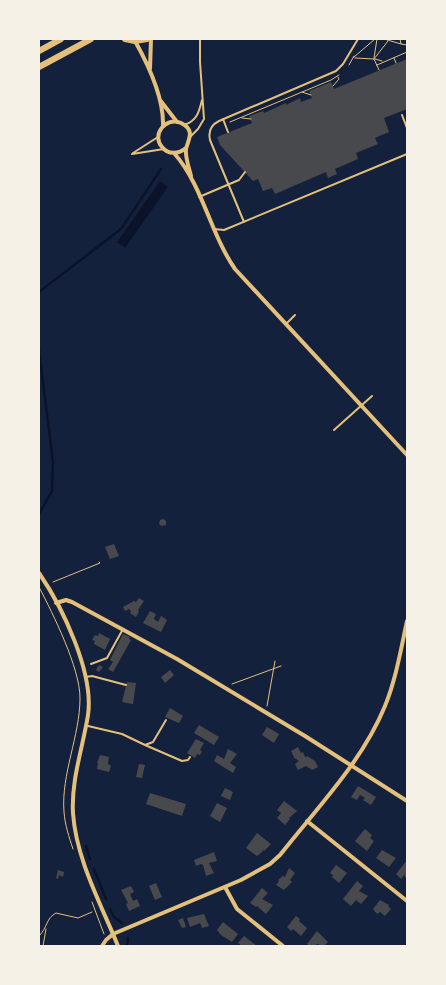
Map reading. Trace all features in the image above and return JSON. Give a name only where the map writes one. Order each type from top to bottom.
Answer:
[{"type":"main road","points":[[39,52],[61,39]]},
{"type":"main road","points":[[39,67],[91,39]]},
{"type":"main road","points":[[125,39],[135,41],[149,39]]},
{"type":"street","points":[[149,39],[150,72]]},
{"type":"street","points":[[135,41],[150,72],[159,98],[163,126],[158,137],[159,142],[164,149],[174,153],[186,148]]},
{"type":"street","points":[[159,98],[176,122]]},
{"type":"street","points":[[163,126],[170,122],[176,122],[184,125],[189,130],[190,137],[186,148],[191,178]]},
{"type":"street","points":[[174,153],[191,178],[220,245],[235,270],[407,454]]},
{"type":"street","points":[[39,573],[56,603],[74,642],[86,677],[89,697],[86,726],[74,790],[73,817],[84,861],[118,946]]},
{"type":"street","points":[[56,603],[66,600],[72,602],[178,659],[407,801]]},
{"type":"street","points":[[102,946],[113,934],[258,872],[274,861],[351,765],[371,735],[385,706],[394,679],[407,621]]},
{"type":"street","points":[[307,821],[407,901]]},
{"type":"street","points":[[225,886],[237,909],[283,946]]},
{"type":"lane","points":[[190,137],[204,119],[200,39]]},
{"type":"lane","points":[[244,222],[209,137],[213,125],[338,70],[358,39]]},
{"type":"lane","points":[[184,125],[192,122],[198,116],[203,98]]},
{"type":"lane","points":[[402,115],[407,128]]},
{"type":"lane","points":[[223,119],[228,132]]},
{"type":"lane","points":[[158,137],[132,154],[164,149]]},
{"type":"lane","points":[[212,228],[222,231],[407,154]]},
{"type":"lane","points":[[199,197],[239,180],[245,172]]},
{"type":"lane","points":[[285,325],[296,315]]},
{"type":"lane","points":[[334,430],[372,396]]},
{"type":"lane","points":[[91,664],[107,658],[123,629]]},
{"type":"lane","points":[[86,677],[92,676],[126,685]]},
{"type":"lane","points":[[146,745],[153,742],[166,720]]},
{"type":"lane","points":[[86,726],[122,734],[182,761],[188,760],[190,757]]},
{"type":"path","points":[[376,39],[353,58],[377,59],[384,62]]},
{"type":"path","points":[[376,39],[374,59],[379,70]]},
{"type":"path","points":[[384,39],[407,45]]},
{"type":"path","points":[[400,39],[401,44]]},
{"type":"path","points":[[374,59],[388,41]]},
{"type":"path","points":[[377,65],[407,52]]},
{"type":"path","points":[[394,58],[396,63]]},
{"type":"path","points":[[333,86],[339,79],[338,76]]},
{"type":"path","points":[[300,87],[302,92],[311,95]]},
{"type":"path","points":[[239,112],[241,118],[250,120]]},
{"type":"path","points":[[52,583],[99,562]]},
{"type":"path","points":[[266,706],[275,661]]},
{"type":"path","points":[[231,684],[280,666]]},
{"type":"path","points":[[43,946],[50,918],[56,913],[78,918],[92,912]]},
{"type":"path","points":[[39,936],[46,929]]},
{"type":"water","points":[[160,181],[168,187],[125,248],[117,242]]},
{"type":"building","points":[[407,59],[407,109],[384,118],[389,132],[375,138],[378,144],[356,153],[358,159],[335,169],[337,174],[328,178],[326,172],[275,194],[272,188],[263,191],[258,179],[253,181],[220,145],[217,137],[252,123],[249,116],[263,111],[264,113],[300,98],[301,102],[312,98],[309,91],[331,82],[334,89]]},
{"type":"building","points":[[160,520],[166,521],[166,525],[162,526],[159,524]]},
{"type":"building","points":[[114,544],[119,556],[110,559],[105,547]]},
{"type":"building","points":[[139,598],[144,601],[136,617],[130,613],[129,609],[125,611],[123,607],[134,601],[136,602]]},
{"type":"building","points":[[150,611],[156,614],[154,619],[158,622],[161,616],[167,620],[161,632],[143,623]]},
{"type":"building","points":[[99,633],[110,639],[105,650],[94,644],[95,641],[92,640]]},
{"type":"building","points":[[123,634],[130,637],[129,639],[131,640],[113,672],[108,669],[113,662],[110,660]]},
{"type":"building","points":[[99,665],[103,667],[99,672],[96,670]]},
{"type":"building","points":[[170,670],[174,675],[165,683],[161,677]]},
{"type":"building","points":[[127,682],[136,683],[133,704],[122,702]]},
{"type":"building","points":[[170,708],[183,716],[179,723],[165,717]]},
{"type":"building","points":[[199,725],[219,737],[214,745],[194,733]]},
{"type":"building","points":[[267,727],[279,734],[274,743],[262,735]]},
{"type":"building","points":[[196,739],[204,743],[200,750],[202,751],[200,755],[197,754],[195,758],[187,753]]},
{"type":"building","points":[[298,747],[305,757],[307,756],[315,761],[318,767],[312,770],[306,766],[298,770],[295,764],[299,761],[293,757],[291,751]]},
{"type":"building","points":[[228,749],[237,754],[230,763],[236,767],[233,773],[214,761],[217,755],[224,759]]},
{"type":"building","points":[[100,755],[109,757],[108,764],[111,766],[109,772],[97,769]]},
{"type":"building","points":[[139,764],[145,765],[142,778],[136,777]]},
{"type":"building","points":[[358,786],[376,797],[371,805],[363,800],[365,798],[360,795],[357,800],[351,797]]},
{"type":"building","points":[[225,788],[233,792],[230,800],[221,796]]},
{"type":"building","points":[[150,793],[186,804],[182,816],[146,804]]},
{"type":"building","points":[[284,801],[297,811],[289,818],[285,825],[277,818],[281,813],[277,810]]},
{"type":"building","points":[[217,803],[227,808],[220,822],[210,816]]},
{"type":"building","points":[[365,829],[372,835],[370,838],[374,841],[367,851],[355,841]]},
{"type":"building","points":[[257,833],[271,844],[264,851],[262,849],[263,851],[257,856],[246,848]]},
{"type":"building","points":[[382,850],[396,858],[389,867],[376,858]]},
{"type":"building","points":[[214,852],[217,861],[209,863],[214,873],[206,876],[203,865],[196,866],[194,860]]},
{"type":"building","points":[[407,860],[407,880],[404,875],[401,879],[396,874]]},
{"type":"building","points":[[336,865],[347,873],[339,883],[330,873]]},
{"type":"building","points":[[289,868],[295,873],[290,880],[292,882],[284,890],[276,885],[278,880],[283,876],[285,877]]},
{"type":"building","points":[[58,870],[64,872],[63,877],[59,875],[58,879],[56,878]]},
{"type":"building","points":[[357,881],[363,886],[359,891],[368,896],[361,904],[356,900],[351,906],[343,899]]},
{"type":"building","points":[[156,883],[162,897],[155,900],[149,886]]},
{"type":"building","points":[[131,886],[134,892],[130,894],[133,901],[137,899],[140,906],[129,911],[126,904],[128,903],[121,890]]},
{"type":"building","points":[[262,888],[268,893],[262,899],[273,905],[266,914],[250,903]]},
{"type":"building","points":[[380,900],[389,905],[391,909],[385,916],[380,912],[377,914],[373,909]]},
{"type":"building","points":[[204,914],[209,926],[202,928],[200,923],[190,927],[187,918]]},
{"type":"building","points":[[296,916],[307,928],[301,936],[293,929],[291,931],[287,927]]},
{"type":"building","points":[[183,918],[186,927],[182,928],[178,920]]},
{"type":"building","points":[[223,922],[238,934],[232,942],[217,930]]},
{"type":"building","points":[[317,931],[328,942],[324,946],[317,944],[309,946],[307,944]]},
{"type":"building","points":[[244,936],[257,946],[242,946],[238,943]]},
{"type":"waterway","points":[[39,292],[121,229],[161,169]]},
{"type":"waterway","points":[[39,350],[53,462],[52,491],[39,514]]},
{"type":"waterway","points":[[86,846],[90,859]]},
{"type":"waterway","points":[[94,869],[106,899]]},
{"type":"waterway","points":[[110,909],[114,917],[122,923]]},
{"type":"waterway","points":[[127,946],[128,938]]}]
